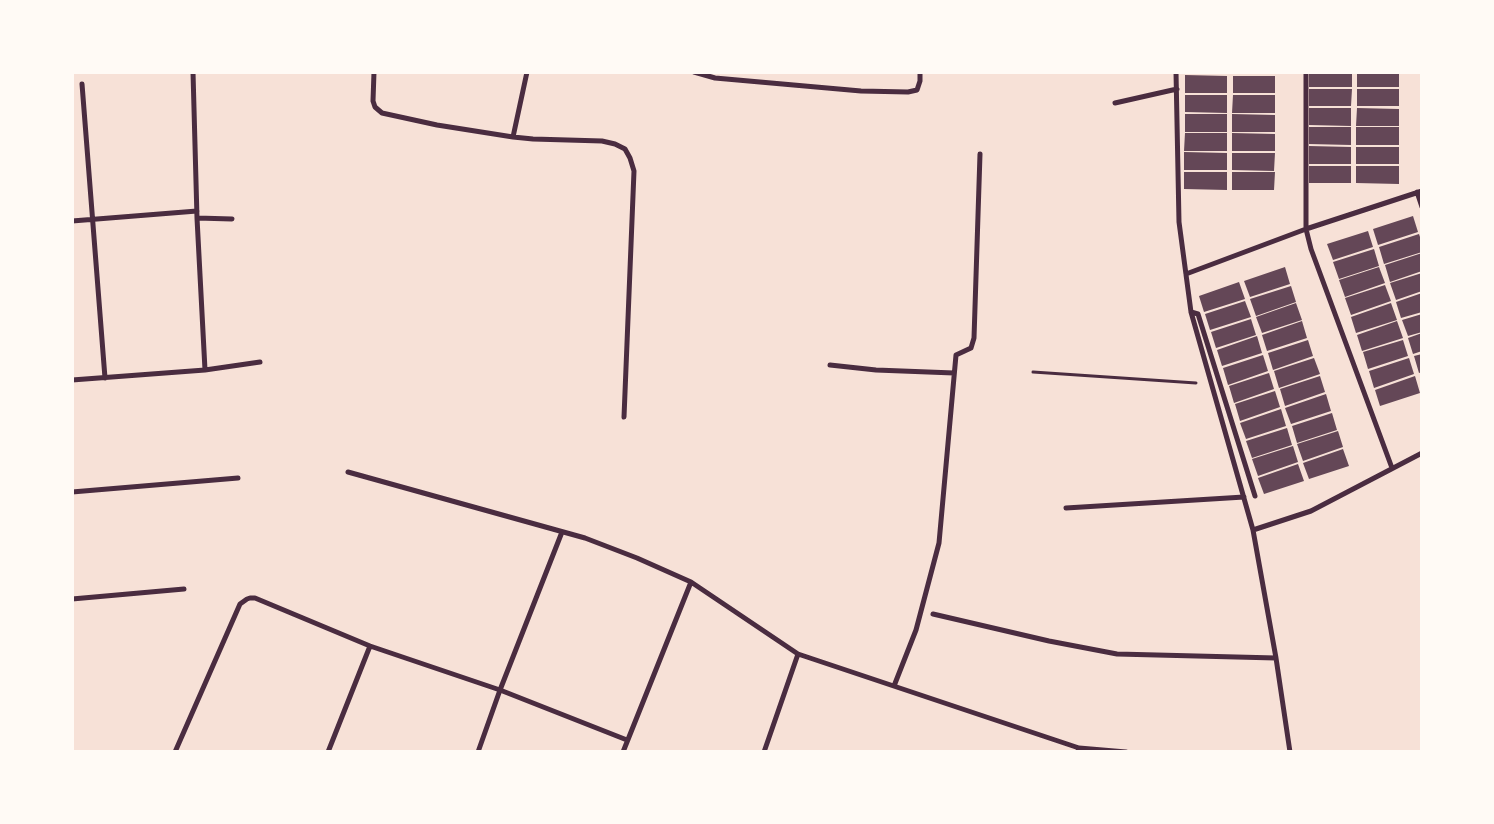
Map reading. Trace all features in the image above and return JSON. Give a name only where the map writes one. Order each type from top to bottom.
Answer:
[{"type":"street","points":[[193,72],[197,218],[205,370]]},
{"type":"street","points":[[374,72],[373,101],[375,107],[382,112],[437,125],[512,137],[602,141],[625,149],[634,171],[624,417]]},
{"type":"street","points":[[512,137],[526,72]]},
{"type":"street","points":[[694,72],[861,90],[908,92],[917,90],[920,72]]},
{"type":"street","points":[[1176,72],[1179,222],[1191,312],[1252,530],[1276,658],[1290,752]]},
{"type":"street","points":[[1306,72],[1306,229],[1311,248],[1392,468]]},
{"type":"street","points":[[82,84],[106,378]]},
{"type":"street","points":[[1116,104],[1176,89]]},
{"type":"street","points":[[894,686],[916,630],[939,543],[956,355],[971,348],[974,338],[980,154]]},
{"type":"street","points":[[1186,274],[1306,229],[1420,192],[1422,207]]},
{"type":"street","points":[[72,221],[197,210]]},
{"type":"street","points":[[197,218],[232,219]]},
{"type":"street","points":[[1191,312],[1198,314],[1255,496]]},
{"type":"street","points":[[72,380],[205,370],[260,362]]},
{"type":"street","points":[[830,365],[876,370],[954,373]]},
{"type":"street","points":[[1252,530],[1310,511],[1422,453]]},
{"type":"street","points":[[348,472],[585,538],[637,558],[691,582],[798,654],[1078,750],[1126,752]]},
{"type":"street","points":[[72,492],[238,478]]},
{"type":"street","points":[[1066,508],[1244,497]]},
{"type":"street","points":[[478,752],[500,690],[562,532]]},
{"type":"street","points":[[623,752],[691,582]]},
{"type":"street","points":[[72,599],[184,589]]},
{"type":"street","points":[[175,752],[240,604],[246,599],[255,598],[370,646],[500,690],[627,740]]},
{"type":"street","points":[[933,614],[1049,641],[1117,654],[1276,658]]},
{"type":"street","points":[[328,752],[370,646]]},
{"type":"street","points":[[764,752],[798,654]]},
{"type":"path","points":[[1033,372],[1211,385]]},
{"type":"building","points":[[1246,72],[1275,72],[1275,74],[1246,74]]},
{"type":"building","points":[[1309,72],[1352,72],[1352,87],[1309,87]]},
{"type":"building","points":[[1357,72],[1399,72],[1399,87],[1357,87]]},
{"type":"building","points":[[1185,75],[1227,76],[1227,93],[1185,93]]},
{"type":"building","points":[[1233,76],[1275,76],[1275,93],[1233,93]]},
{"type":"building","points":[[1309,89],[1352,89],[1351,106],[1309,106]]},
{"type":"building","points":[[1357,89],[1399,89],[1399,106],[1357,106]]},
{"type":"building","points":[[1185,95],[1227,95],[1227,113],[1185,112]]},
{"type":"building","points":[[1233,95],[1275,95],[1275,113],[1232,113]]},
{"type":"building","points":[[1309,108],[1351,108],[1351,126],[1309,125]]},
{"type":"building","points":[[1357,108],[1399,109],[1399,126],[1356,126]]},
{"type":"building","points":[[1185,114],[1227,114],[1227,132],[1185,132]]},
{"type":"building","points":[[1232,114],[1275,115],[1275,132],[1232,132]]},
{"type":"building","points":[[1309,127],[1351,127],[1351,145],[1309,144]]},
{"type":"building","points":[[1356,127],[1399,127],[1399,145],[1356,145]]},
{"type":"building","points":[[1185,133],[1227,133],[1227,151],[1184,151]]},
{"type":"building","points":[[1232,133],[1275,134],[1275,151],[1232,151]]},
{"type":"building","points":[[1309,146],[1351,147],[1351,164],[1309,164]]},
{"type":"building","points":[[1356,147],[1399,147],[1399,164],[1356,164]]},
{"type":"building","points":[[1184,152],[1227,153],[1227,170],[1184,170]]},
{"type":"building","points":[[1232,153],[1275,153],[1274,171],[1232,170]]},
{"type":"building","points":[[1309,166],[1351,166],[1351,183],[1309,183]]},
{"type":"building","points":[[1356,166],[1399,166],[1399,184],[1356,183]]},
{"type":"building","points":[[1184,172],[1227,172],[1227,190],[1184,189]]},
{"type":"building","points":[[1232,172],[1275,172],[1274,190],[1232,190]]},
{"type":"building","points":[[1413,216],[1418,232],[1378,245],[1373,229]]},
{"type":"building","points":[[1368,231],[1373,247],[1333,260],[1327,244]]},
{"type":"building","points":[[1419,234],[1422,252],[1384,264],[1379,247]]},
{"type":"building","points":[[1374,249],[1379,266],[1339,279],[1333,262]]},
{"type":"building","points":[[1422,253],[1422,271],[1390,282],[1385,265]]},
{"type":"building","points":[[1285,267],[1290,284],[1250,297],[1244,281]]},
{"type":"building","points":[[1379,267],[1385,283],[1345,297],[1339,280]]},
{"type":"building","points":[[1422,273],[1422,291],[1396,300],[1390,283]]},
{"type":"building","points":[[1239,282],[1245,299],[1204,312],[1199,296]]},
{"type":"building","points":[[1385,285],[1391,301],[1351,315],[1345,298]]},
{"type":"building","points":[[1291,286],[1296,302],[1256,316],[1250,299]]},
{"type":"building","points":[[1422,293],[1422,312],[1401,318],[1396,302]]},
{"type":"building","points":[[1245,301],[1251,317],[1210,330],[1205,314]]},
{"type":"building","points":[[1296,303],[1302,320],[1262,333],[1256,317]]},
{"type":"building","points":[[1391,303],[1397,320],[1356,333],[1351,317]]},
{"type":"building","points":[[1422,314],[1422,332],[1408,336],[1402,320]]},
{"type":"building","points":[[1251,319],[1256,335],[1216,348],[1211,332]]},
{"type":"building","points":[[1302,321],[1307,338],[1267,351],[1262,335]]},
{"type":"building","points":[[1397,321],[1403,338],[1362,351],[1357,335]]},
{"type":"building","points":[[1422,333],[1422,351],[1413,354],[1408,338]]},
{"type":"building","points":[[1257,336],[1262,353],[1222,366],[1217,350]]},
{"type":"building","points":[[1308,340],[1313,356],[1273,370],[1268,353]]},
{"type":"building","points":[[1403,340],[1408,356],[1368,369],[1363,352]]},
{"type":"building","points":[[1422,354],[1422,372],[1419,373],[1414,356]]},
{"type":"building","points":[[1263,355],[1268,371],[1228,385],[1223,368]]},
{"type":"building","points":[[1314,358],[1320,374],[1279,388],[1274,371]]},
{"type":"building","points":[[1409,358],[1414,374],[1374,388],[1369,371]]},
{"type":"building","points":[[1269,373],[1274,389],[1234,403],[1229,386]]},
{"type":"building","points":[[1320,376],[1325,392],[1285,406],[1280,389]]},
{"type":"building","points":[[1415,376],[1420,393],[1380,406],[1375,390]]},
{"type":"building","points":[[1275,391],[1280,407],[1240,421],[1235,404]]},
{"type":"building","points":[[1326,394],[1331,411],[1291,424],[1285,408]]},
{"type":"building","points":[[1281,409],[1286,426],[1246,439],[1240,423]]},
{"type":"building","points":[[1332,413],[1337,430],[1297,443],[1292,426]]},
{"type":"building","points":[[1287,428],[1292,445],[1252,458],[1246,441]]},
{"type":"building","points":[[1338,431],[1343,447],[1303,461],[1297,444]]},
{"type":"building","points":[[1293,446],[1298,462],[1258,476],[1252,459]]},
{"type":"building","points":[[1343,449],[1349,466],[1309,479],[1303,463]]},
{"type":"building","points":[[1298,464],[1304,481],[1264,494],[1258,478]]}]
